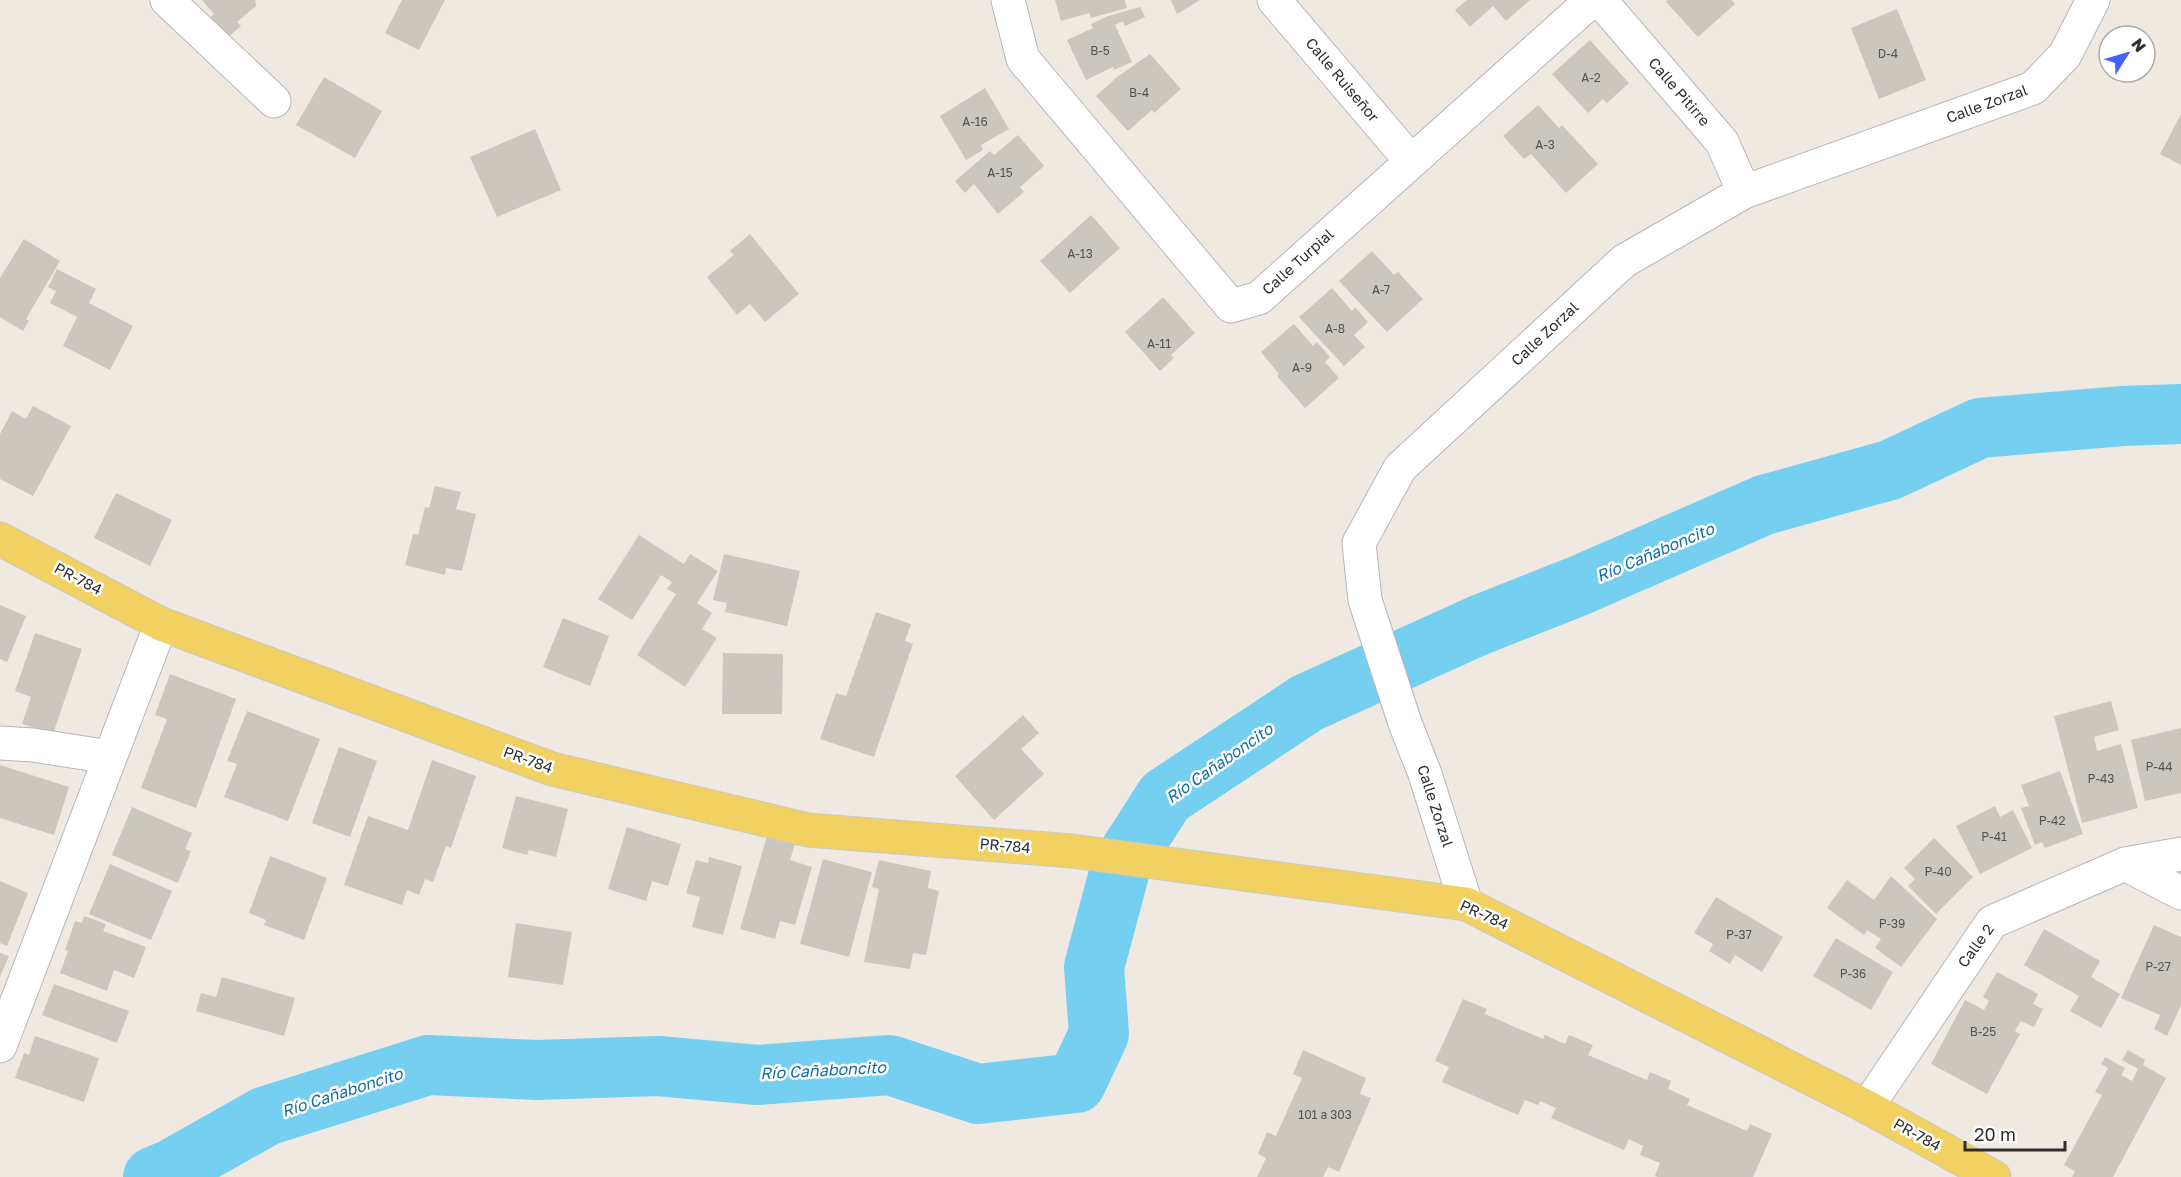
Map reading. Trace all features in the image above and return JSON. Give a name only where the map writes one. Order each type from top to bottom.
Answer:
[{"type":"main road","name":"PR-784","points":[[0,539],[161,624],[552,769],[808,830],[1072,851],[1466,904],[1867,1107],[1994,1177]]},
{"type":"street","points":[[167,0],[274,101]]},
{"type":"street","name":"Calle Turpial","points":[[1008,0],[1023,59],[1231,306],[1259,298],[1592,0]]},
{"type":"street","name":"Calle Ruiseñor","points":[[1274,0],[1411,161]]},
{"type":"street","name":"Calle Pitirre","points":[[1600,0],[1722,142],[1744,192]]},
{"type":"street","name":"Calle Zorzal","points":[[1466,904],[1425,774],[1405,723],[1365,600],[1359,543],[1400,468],[1624,261],[1744,192],[2033,88],[2065,55],[2093,0]]},
{"type":"street","points":[[0,1046],[161,624]]},
{"type":"street","points":[[0,743],[33,745],[110,757]]},
{"type":"street","name":"Calle 2","points":[[1867,1107],[1992,922],[2124,864],[2181,854]]},
{"type":"street","points":[[2124,864],[2181,893]]},
{"type":"building","points":[[202,0],[255,0],[256,6],[237,22],[241,26],[227,38],[210,18],[214,14]]},
{"type":"building","points":[[402,0],[445,0],[419,50],[385,33]]},
{"type":"building","points":[[1055,0],[1125,0],[1127,8],[1091,18],[1089,13],[1061,21]]},
{"type":"building","points":[[1171,0],[1200,0],[1177,14]]},
{"type":"building","points":[[1467,0],[1530,0],[1506,21],[1493,6],[1470,27],[1455,10]]},
{"type":"building","points":[[1668,0],[1732,0],[1735,4],[1698,37],[1666,2]]},
{"type":"building","points":[[1140,7],[1145,17],[1125,26],[1123,21],[1115,25],[1132,62],[1114,70],[1113,67],[1086,80],[1067,40],[1093,28],[1091,24],[1108,16]]},
{"type":"building","points":[[1897,9],[1926,80],[1879,99],[1851,28]]},
{"type":"building","points":[[1590,40],[1629,83],[1607,103],[1603,99],[1588,113],[1552,74]]},
{"type":"building","points":[[1150,54],[1181,89],[1154,113],[1152,110],[1128,131],[1096,96],[1117,77]]},
{"type":"building","points":[[324,77],[382,111],[355,158],[296,125]]},
{"type":"building","points":[[985,88],[1009,129],[981,145],[983,150],[966,160],[940,116]]},
{"type":"building","points":[[1538,105],[1559,128],[1562,125],[1598,164],[1566,193],[1531,154],[1524,159],[1503,136]]},
{"type":"building","points":[[2181,114],[2181,165],[2160,154]]},
{"type":"building","points":[[535,129],[561,190],[497,217],[470,157]]},
{"type":"building","points":[[1018,135],[1044,166],[1020,187],[1024,192],[998,214],[974,184],[965,193],[955,181],[990,151],[994,155]]},
{"type":"building","points":[[1091,215],[1120,248],[1070,293],[1040,261]]},
{"type":"building","points":[[750,234],[799,294],[765,322],[750,304],[737,315],[707,277],[734,255],[730,251]]},
{"type":"building","points":[[24,239],[60,261],[26,319],[29,321],[23,331],[0,317],[0,278]]},
{"type":"building","points":[[1372,251],[1394,275],[1398,272],[1423,299],[1387,332],[1339,281]]},
{"type":"building","points":[[57,269],[96,289],[89,303],[133,326],[110,370],[63,346],[77,317],[50,303],[56,291],[48,287]]},
{"type":"building","points":[[1332,288],[1352,311],[1355,307],[1368,322],[1354,335],[1365,347],[1344,366],[1299,317]]},
{"type":"building","points":[[1163,297],[1195,333],[1171,355],[1174,358],[1160,371],[1125,332]]},
{"type":"building","points":[[1294,324],[1313,346],[1317,342],[1330,357],[1325,362],[1339,378],[1305,408],[1277,376],[1279,374],[1261,352]]},
{"type":"building","points":[[33,406],[71,426],[33,496],[0,479],[0,434],[12,411],[26,419]]},
{"type":"building","points":[[435,486],[461,492],[456,509],[476,514],[462,571],[446,568],[445,575],[405,565],[413,534],[418,535],[425,507],[429,508]]},
{"type":"building","points":[[116,493],[172,520],[150,566],[94,538]]},
{"type":"building","points":[[639,535],[684,564],[690,554],[718,571],[697,603],[712,613],[702,629],[717,638],[685,687],[637,655],[676,594],[667,589],[672,582],[661,575],[632,620],[598,599]]},
{"type":"building","points":[[724,554],[800,571],[787,626],[725,612],[727,603],[713,600]]},
{"type":"building","points":[[0,605],[26,616],[7,662],[0,659]]},
{"type":"building","points":[[876,612],[911,624],[905,641],[913,644],[874,757],[820,739],[836,693],[846,696]]},
{"type":"building","points":[[563,618],[609,636],[590,686],[543,667]]},
{"type":"building","points":[[35,633],[82,649],[53,734],[22,724],[31,697],[15,691]]},
{"type":"building","points":[[723,653],[783,654],[782,714],[722,714]]},
{"type":"building","points":[[170,674],[236,699],[196,808],[141,788],[167,719],[155,715]]},
{"type":"building","points":[[2111,701],[2119,730],[2094,737],[2097,751],[2121,744],[2138,808],[2082,823],[2054,716]]},
{"type":"building","points":[[247,711],[320,739],[288,821],[224,797],[237,764],[227,761]]},
{"type":"building","points":[[1023,715],[1039,733],[1021,749],[1044,774],[994,820],[955,776]]},
{"type":"building","points":[[2181,728],[2181,793],[2145,801],[2131,740]]},
{"type":"building","points":[[339,747],[377,761],[350,837],[312,823]]},
{"type":"building","points":[[432,760],[476,776],[451,848],[446,846],[433,882],[425,879],[419,895],[407,890],[402,905],[344,885],[368,816],[408,830]]},
{"type":"building","points":[[0,765],[69,787],[54,835],[0,818]]},
{"type":"building","points":[[2060,771],[2083,834],[2045,848],[2042,842],[2035,845],[2021,808],[2029,806],[2021,785]]},
{"type":"building","points":[[516,796],[568,809],[556,857],[529,850],[527,855],[502,848]]},
{"type":"building","points":[[1995,806],[2000,817],[2013,810],[2032,848],[1980,874],[1956,826]]},
{"type":"building","points":[[132,807],[192,833],[185,849],[191,851],[178,883],[112,855]]},
{"type":"building","points":[[627,827],[681,844],[668,886],[652,881],[646,901],[608,889]]},
{"type":"building","points":[[767,836],[795,844],[790,860],[812,867],[795,925],[780,921],[775,939],[740,929]]},
{"type":"building","points":[[1934,838],[1973,877],[1936,914],[1908,886],[1915,879],[1904,868]]},
{"type":"building","points":[[270,856],[327,878],[304,940],[264,925],[266,920],[249,913]]},
{"type":"building","points":[[709,857],[742,866],[723,935],[692,927],[700,897],[686,893],[696,860],[708,863]]},
{"type":"building","points":[[823,859],[872,872],[849,957],[800,944]]},
{"type":"building","points":[[879,860],[931,871],[928,888],[939,891],[926,955],[913,953],[910,969],[864,962],[879,889],[872,887]]},
{"type":"building","points":[[110,864],[172,891],[151,940],[89,914]]},
{"type":"building","points":[[1891,876],[1937,919],[1901,967],[1875,948],[1881,939],[1867,930],[1864,935],[1827,908],[1847,880],[1874,900]]},
{"type":"building","points":[[0,881],[28,893],[7,946],[0,943]]},
{"type":"building","points":[[1716,897],[1783,937],[1762,972],[1735,955],[1730,964],[1709,951],[1713,944],[1694,933]]},
{"type":"building","points":[[84,916],[106,924],[103,931],[146,947],[134,978],[114,970],[107,991],[60,973],[75,921],[82,923]]},
{"type":"building","points":[[516,923],[572,932],[563,985],[508,977]]},
{"type":"building","points":[[2154,925],[2181,937],[2181,1005],[2167,1036],[2154,1029],[2160,1015],[2121,998]]},
{"type":"building","points":[[2044,929],[2100,961],[2091,977],[2120,994],[2101,1028],[2070,1011],[2079,996],[2024,965]]},
{"type":"building","points":[[1836,938],[1893,972],[1871,1010],[1813,976]]},
{"type":"building","points":[[0,953],[9,956],[0,977]]},
{"type":"building","points":[[1997,972],[2038,994],[2033,1004],[2043,1009],[2034,1027],[2021,1021],[2015,1031],[2020,1034],[1987,1094],[1931,1064],[1965,1000],[1984,1010],[1989,1001],[1983,997]]},
{"type":"building","points":[[222,977],[295,998],[284,1036],[196,1011],[201,993],[216,997]]},
{"type":"building","points":[[54,984],[129,1011],[117,1043],[42,1015]]},
{"type":"building","points":[[1463,999],[1487,1009],[1485,1014],[1543,1039],[1545,1035],[1565,1044],[1569,1035],[1593,1045],[1588,1055],[1647,1080],[1650,1072],[1671,1081],[1668,1089],[1690,1099],[1687,1105],[1747,1131],[1750,1124],[1772,1134],[1753,1177],[1658,1177],[1655,1176],[1660,1163],[1640,1155],[1643,1146],[1629,1139],[1624,1150],[1551,1118],[1556,1108],[1540,1101],[1538,1105],[1525,1100],[1518,1115],[1442,1082],[1449,1067],[1435,1061]]},
{"type":"building","points":[[35,1036],[99,1058],[84,1102],[15,1078],[24,1053],[29,1055]]},
{"type":"building","points":[[1303,1050],[1366,1078],[1360,1094],[1371,1098],[1339,1172],[1328,1167],[1323,1177],[1257,1177],[1266,1158],[1258,1154],[1267,1132],[1276,1136],[1302,1078],[1293,1074]]},
{"type":"building","points":[[2128,1050],[2145,1060],[2143,1065],[2166,1078],[2113,1177],[2072,1177],[2075,1171],[2064,1165],[2102,1095],[2095,1092],[2108,1068],[2101,1064],[2105,1057],[2125,1068],[2121,1075],[2132,1081],[2138,1069],[2122,1060]]},
{"type":"waterway","name":"Río Cañaboncito","points":[[153,1177],[172,1169],[266,1116],[428,1065],[537,1070],[658,1066],[758,1075],[890,1065],[978,1094],[1076,1083],[1099,1034],[1094,967],[1121,866],[1165,797],[1307,703],[1477,626],[1578,586],[1764,505],[1890,470],[1980,428],[2123,416],[2181,414]]}]
